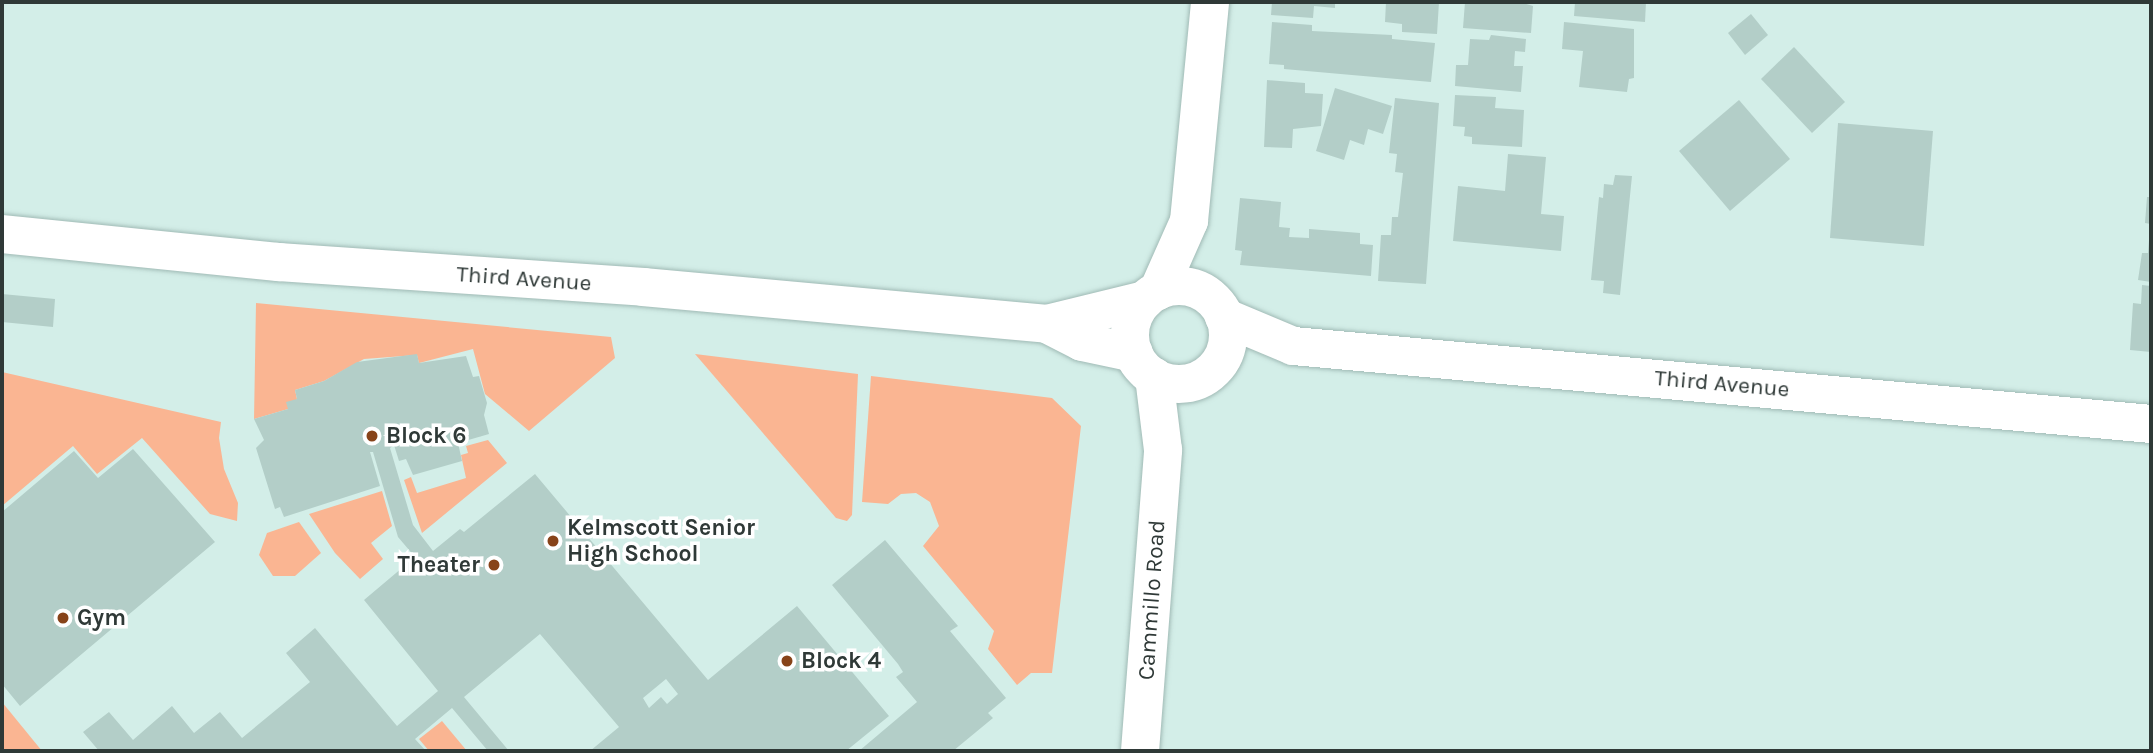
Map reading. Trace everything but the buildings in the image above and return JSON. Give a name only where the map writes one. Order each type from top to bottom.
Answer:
[{"type":"main road","points":[[1189,221],[1227,344],[1205,375],[1168,383],[1144,365],[1131,328],[1152,296],[1189,221],[1210,2]]},
{"type":"main road","name":"Third Avenue","points":[[2,234],[279,262],[643,287],[1047,324],[1152,296]]},
{"type":"main road","points":[[1152,296],[1184,287],[1216,307]]},
{"type":"main road","name":"Third Avenue","points":[[1216,307],[1293,346],[2151,424]]},
{"type":"main road","name":"Third Avenue","points":[[1047,324],[1082,342],[1144,365]]},
{"type":"main road","name":"Third Avenue","points":[[1205,375],[1293,346]]},
{"type":"main road","name":"Cammillo Road","points":[[1140,751],[1163,450],[1144,365]]},
{"type":"main road","name":"Cammillo Road","points":[[1163,450],[1205,375]]},
{"type":"shaded area","points":[[256,303],[611,337],[615,358],[529,431],[485,394],[473,349],[419,363],[417,355],[364,359],[324,381],[295,390],[297,399],[288,409],[254,419]]},
{"type":"shaded area","points":[[695,354],[858,374],[852,515],[847,521],[836,518]]},
{"type":"shaded area","points":[[2,372],[221,422],[219,438],[224,469],[238,503],[237,521],[210,514],[142,438],[97,474],[73,446],[2,506]]},
{"type":"shaded area","points":[[871,376],[1052,398],[1081,426],[1052,673],[1031,673],[1017,685],[988,649],[994,631],[923,546],[939,526],[930,502],[916,493],[901,494],[888,504],[862,502]]},
{"type":"shaded area","points":[[488,440],[507,463],[422,533],[404,480],[411,477],[417,493],[466,478],[461,455],[468,453],[466,446]]},
{"type":"shaded area","points":[[382,491],[392,526],[371,543],[383,559],[360,579],[335,553],[309,514]]},
{"type":"shaded area","points":[[299,522],[321,553],[295,576],[273,576],[259,555],[267,533]]},
{"type":"shaded area","points":[[2,702],[42,751],[2,751]]},
{"type":"shaded area","points":[[442,721],[467,751],[429,751],[419,739]]},
{"type":"place","name":"Block 6","points":[[372,436]]},
{"type":"place","name":"Kelmscott Senior High School","points":[[553,541]]},
{"type":"place","name":"Theater","points":[[494,565]]},
{"type":"place","name":"Gym","points":[[63,618]]},
{"type":"place","name":"Block 4","points":[[787,661]]}]
